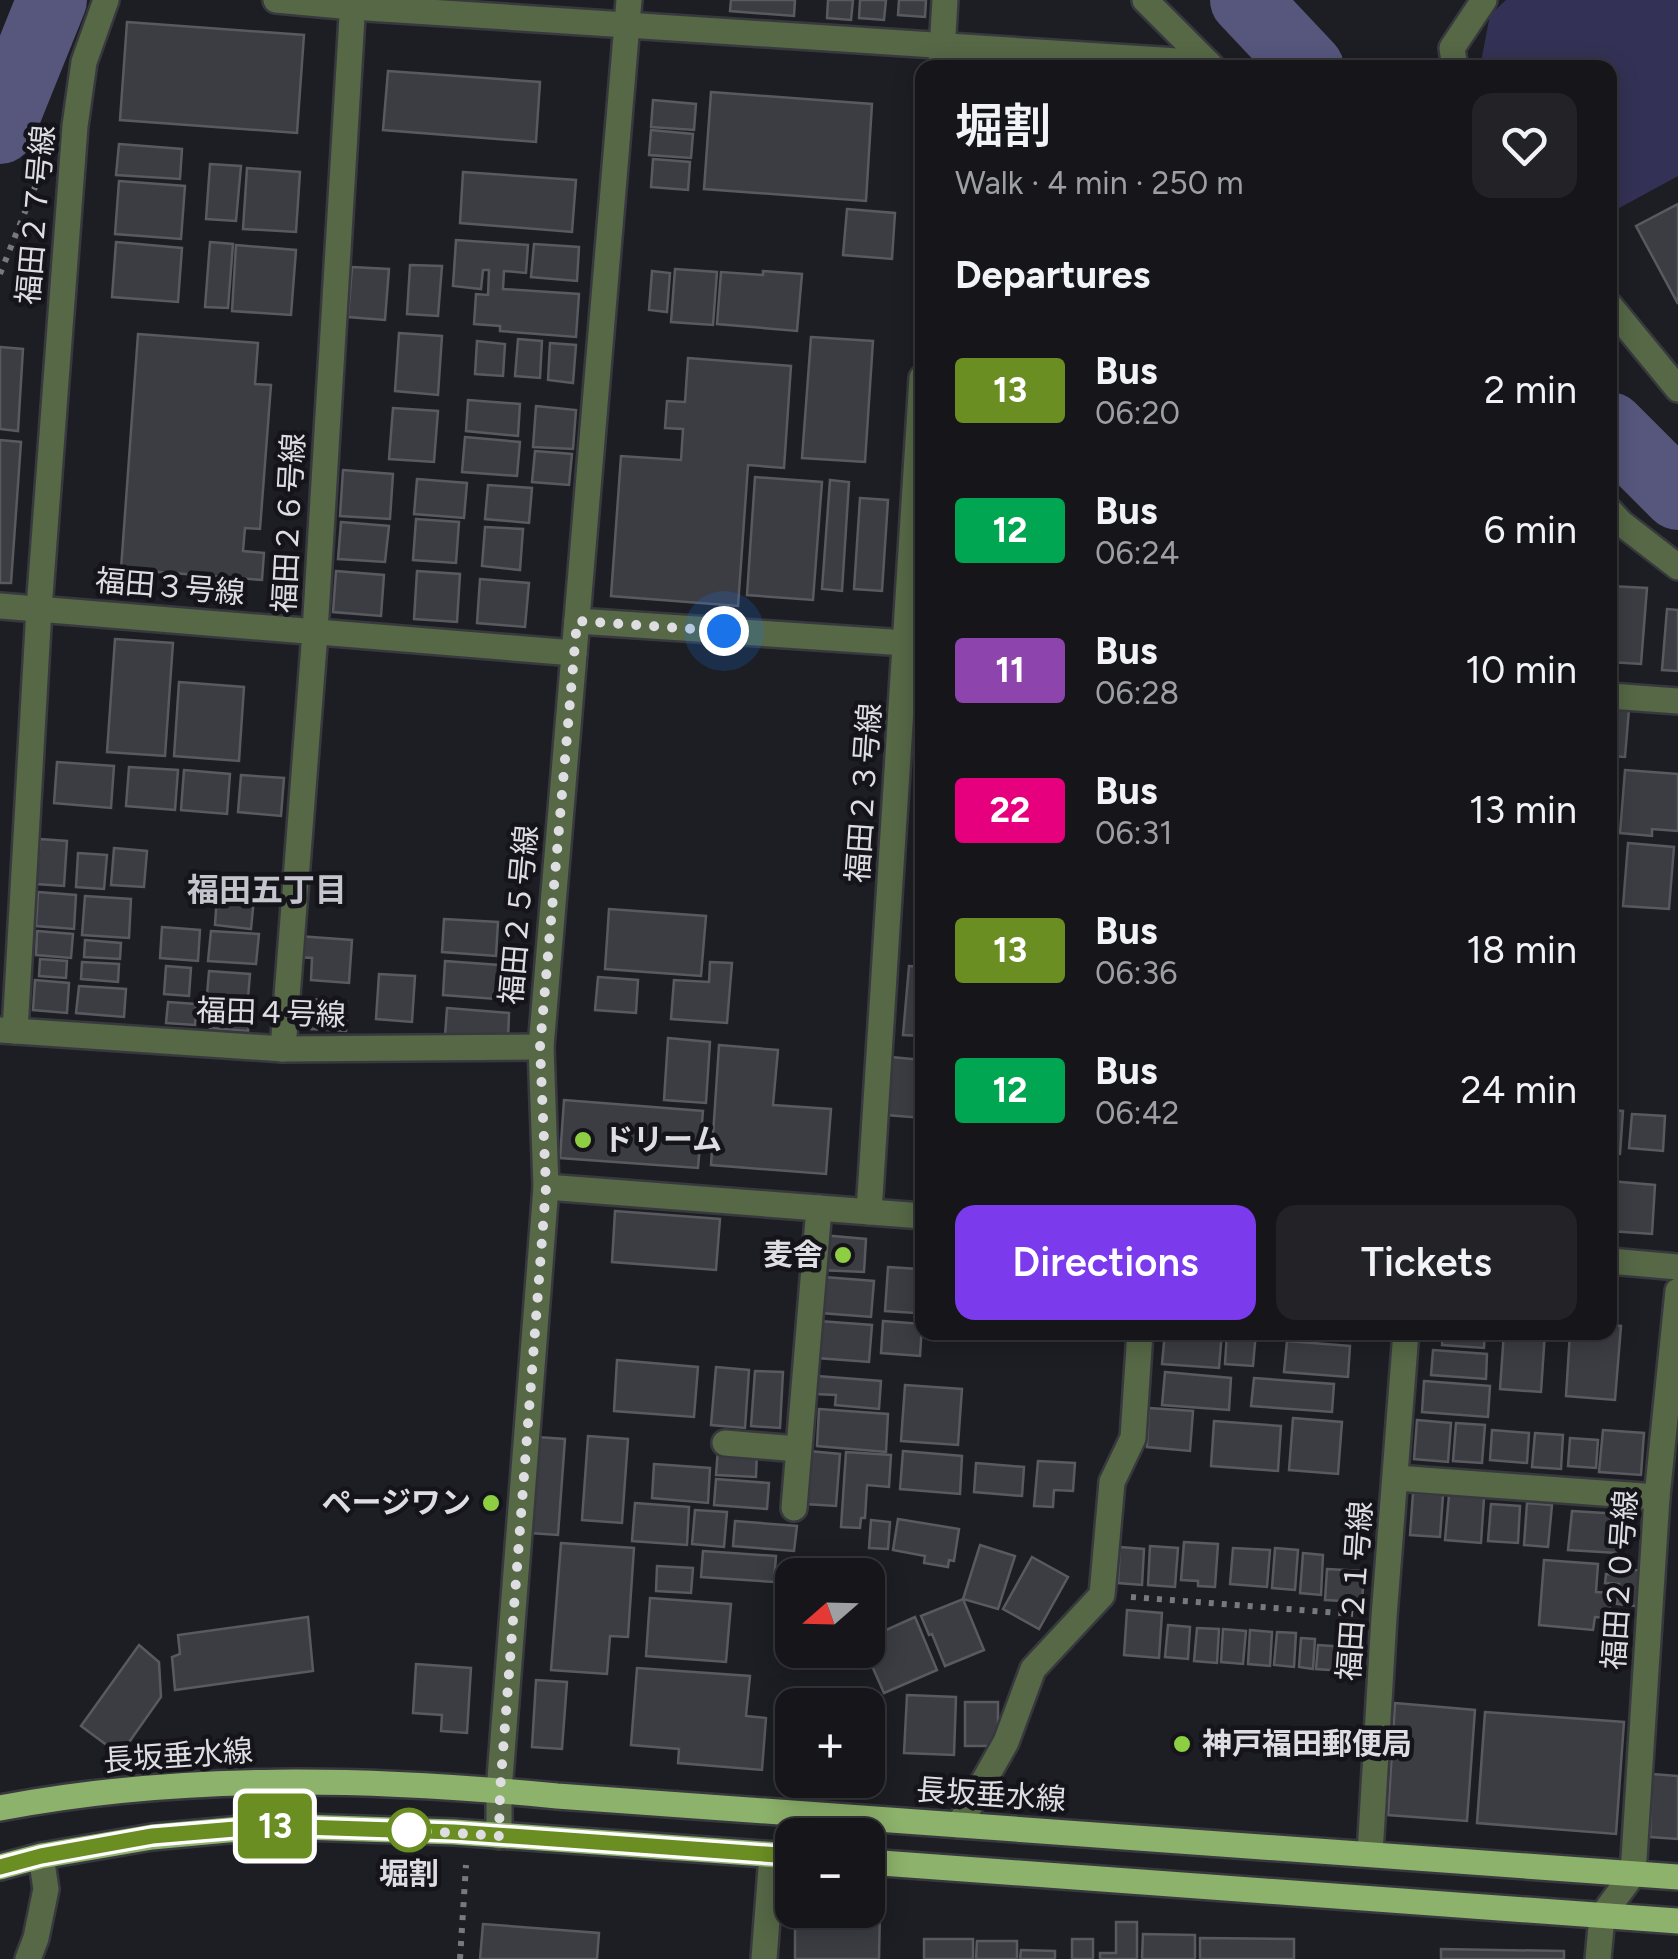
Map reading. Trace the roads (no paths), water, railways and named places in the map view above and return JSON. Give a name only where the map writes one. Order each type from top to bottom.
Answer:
[{"type":"main road","name":"長坂垂水線","points":[[0,1808],[144,1788],[270,1782],[456,1787],[1678,1877]]},
{"type":"main road","points":[[0,1868],[41,1856],[152,1836],[272,1826],[454,1832],[775,1856]]},
{"type":"main road","points":[[885,1863],[1678,1921]]},
{"type":"street","name":"福田２７号線","points":[[8,1031],[75,126],[84,62],[106,0]]},
{"type":"street","points":[[276,0],[628,13],[941,57],[1042,60]]},
{"type":"street","points":[[941,57],[945,0]]},
{"type":"street","points":[[1145,0],[1206,60]]},
{"type":"street","points":[[1454,60],[1452,48],[1484,0]]},
{"type":"street","name":"福田２６号線","points":[[283,1049],[315,632],[352,4]]},
{"type":"street","name":"福田２５号線","points":[[499,1836],[546,1187],[540,1047],[628,13]]},
{"type":"street","points":[[1617,314],[1678,388]]},
{"type":"street","points":[[1617,519],[1678,567]]},
{"type":"street","name":"福田３号線","points":[[0,606],[574,653]]},
{"type":"street","points":[[577,621],[915,644]]},
{"type":"street","name":"福田２３号線","points":[[869,1212],[915,644]]},
{"type":"street","points":[[1617,697],[1678,701]]},
{"type":"street","name":"福田４号線","points":[[8,1031],[283,1049],[540,1047]]},
{"type":"street","points":[[546,1187],[915,1215]]},
{"type":"street","points":[[794,1508],[819,1208]]},
{"type":"street","points":[[1617,1263],[1678,1267]]},
{"type":"street","name":"福田２０号線","points":[[1633,1874],[1658,1497],[1678,1291]]},
{"type":"street","points":[[958,1825],[1006,1742],[1033,1669],[1102,1594],[1112,1482],[1134,1438],[1140,1340]]},
{"type":"street","name":"福田２１号線","points":[[1370,1854],[1405,1340]]},
{"type":"street","points":[[725,1443],[798,1449]]},
{"type":"street","points":[[1396,1478],[1658,1497]]},
{"type":"street","points":[[28,1959],[46,1889],[41,1856]]},
{"type":"street","points":[[1598,1959],[1602,1916],[1633,1874]]},
{"type":"street","points":[[764,1959],[775,1896]]},
{"type":"waterway","points":[[0,129],[52,0]]},
{"type":"waterway","points":[[1245,0],[1301,60]]},
{"type":"waterway","points":[[1617,434],[1678,495]]},
{"type":"place","name":"ドリーム","points":[[583,1140]]},
{"type":"place","name":"麦舎","points":[[843,1255]]},
{"type":"place","name":"ページワン","points":[[491,1503]]},
{"type":"place","name":"神戸福田郵便局","points":[[1182,1744]]},
{"type":"place","name":"堀割","points":[[409,1830]]},
{"type":"district","name":"福田五丁目","points":[[267,890]]}]
